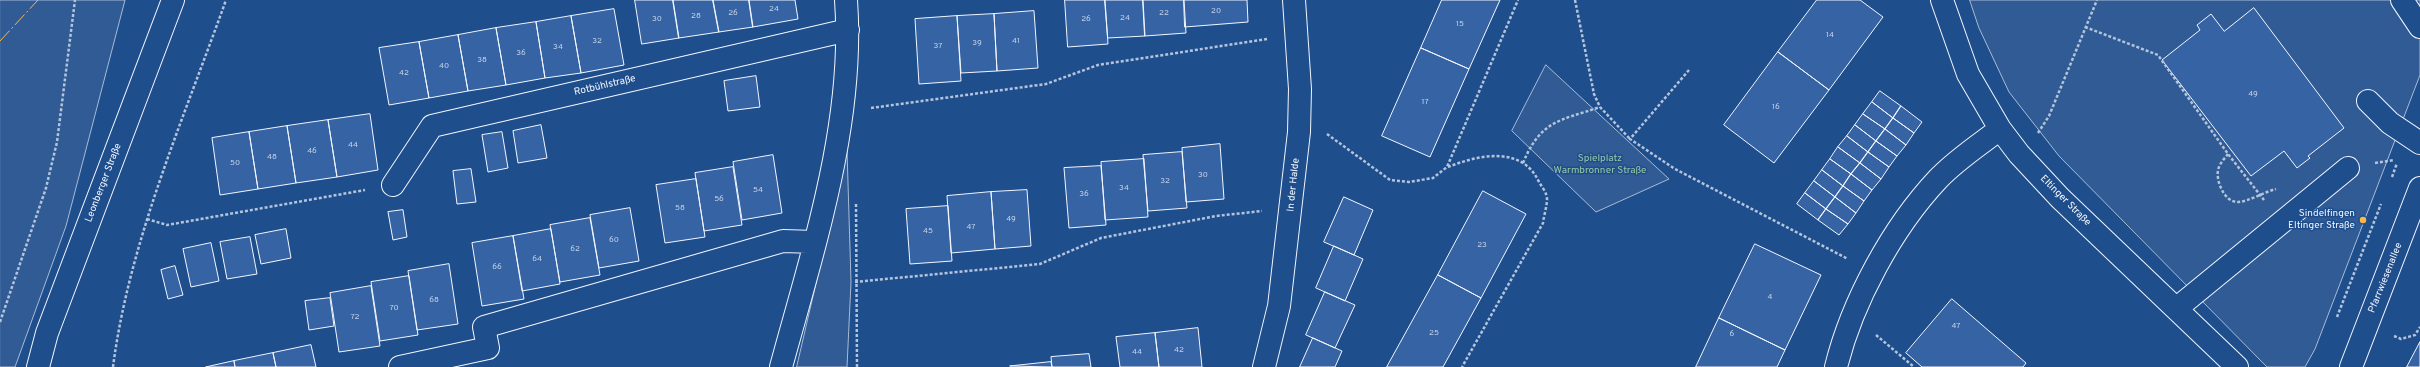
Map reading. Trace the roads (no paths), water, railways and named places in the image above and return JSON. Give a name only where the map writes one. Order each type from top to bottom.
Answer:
[{"type":"street","name":"Leonberger Straße","points":[[38,367],[47,333],[173,0]]},
{"type":"street","points":[[781,367],[814,242],[843,112],[848,30],[846,0]]},
{"type":"street","name":"In der Halde","points":[[1264,367],[1279,306],[1299,132],[1300,89],[1294,0]]},
{"type":"street","name":"Eltinger Straße","points":[[1942,0],[1968,74],[2000,129],[2019,154],[2060,198],[2177,308],[2237,367]]},
{"type":"street","points":[[2402,0],[2420,27]]},
{"type":"street","name":"Rotbühlstraße","points":[[394,185],[432,126],[848,30]]},
{"type":"street","points":[[2368,101],[2390,124],[2420,143]]},
{"type":"street","points":[[1836,367],[1852,316],[1874,271],[1907,218],[1938,179],[1974,148],[2000,129]]},
{"type":"street","points":[[2177,308],[2348,168]]},
{"type":"street","name":"Pfarrwiesenallee","points":[[2351,367],[2420,188]]},
{"type":"street","points":[[400,367],[488,348],[484,327],[783,241],[814,242]]},
{"type":"place","name":"Sindelfingen Eltinger Straße","points":[[2363,220]]},
{"type":"park label","name":"Spielplatz Warmbronner Straße","points":[[1600,164]]}]
